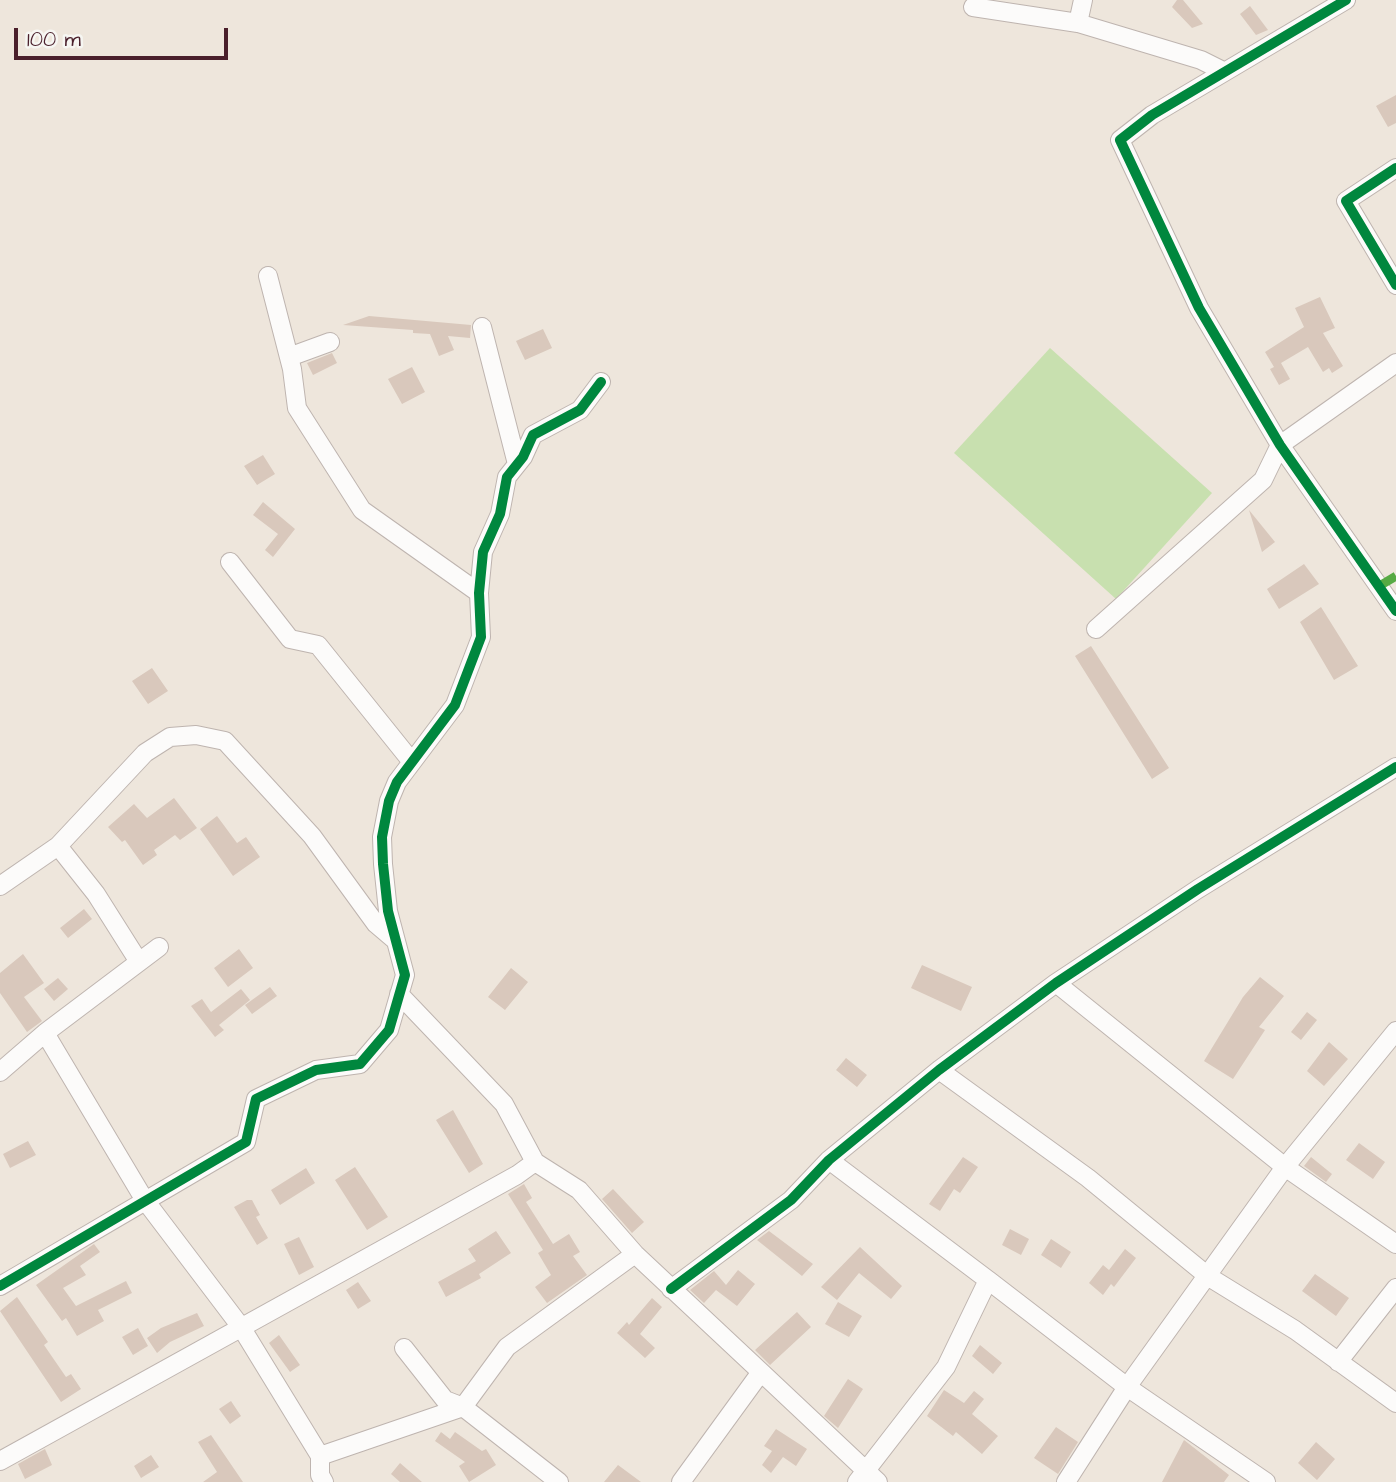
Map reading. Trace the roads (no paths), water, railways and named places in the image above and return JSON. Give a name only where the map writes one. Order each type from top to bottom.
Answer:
[{"type":"street","points":[[1078,23],[1083,0]]},
{"type":"street","points":[[1346,0],[1223,71],[1152,115],[1120,140],[1199,308],[1280,445],[1396,611]]},
{"type":"street","points":[[973,7],[1078,23],[1201,60],[1223,71]]},
{"type":"street","points":[[1396,168],[1346,201],[1396,285]]},
{"type":"street","points":[[268,276],[289,357],[297,408],[362,510],[479,593]]},
{"type":"street","points":[[482,327],[517,464]]},
{"type":"street","points":[[289,357],[330,342]]},
{"type":"street","points":[[1096,629],[1263,480],[1280,445],[1396,363]]},
{"type":"street","points":[[0,1286],[144,1199],[246,1142],[256,1099],[316,1070],[360,1064],[389,1030],[405,975],[388,911],[382,837],[397,782],[454,705],[481,637],[479,593],[483,552],[500,513],[507,477],[533,435],[580,410],[601,382]]},
{"type":"street","points":[[230,562],[290,639],[318,645],[412,762]]},
{"type":"street","points":[[0,886],[58,846],[145,753],[170,737],[197,735],[225,741],[312,836],[376,924],[396,941]]},
{"type":"street","points":[[671,1289],[791,1200],[829,1160],[939,1070],[1056,983],[1198,888],[1396,767]]},
{"type":"street","points":[[58,846],[96,894],[139,962]]},
{"type":"street","points":[[0,1072],[45,1032],[159,947]]},
{"type":"street","points":[[1056,983],[1285,1167],[1396,1244]]},
{"type":"street","points":[[399,994],[504,1104],[535,1163],[579,1189],[635,1254],[761,1372],[861,1476],[878,1482]]},
{"type":"street","points":[[1066,1482],[1080,1473],[1127,1387],[1209,1277],[1285,1167],[1396,1031]]},
{"type":"street","points":[[45,1032],[144,1199],[241,1327],[320,1456],[317,1480]]},
{"type":"street","points":[[939,1070],[1088,1178],[1209,1277],[1295,1330],[1396,1403]]},
{"type":"street","points":[[829,1160],[1127,1387],[1266,1482]]},
{"type":"street","points":[[0,1461],[535,1163]]},
{"type":"street","points":[[320,1456],[463,1407],[507,1347],[635,1254]]},
{"type":"street","points":[[861,1476],[946,1367],[988,1280]]},
{"type":"street","points":[[1338,1362],[1396,1288]]},
{"type":"street","points":[[404,1348],[445,1400],[463,1407],[559,1482]]},
{"type":"street","points":[[681,1482],[761,1372]]}]
